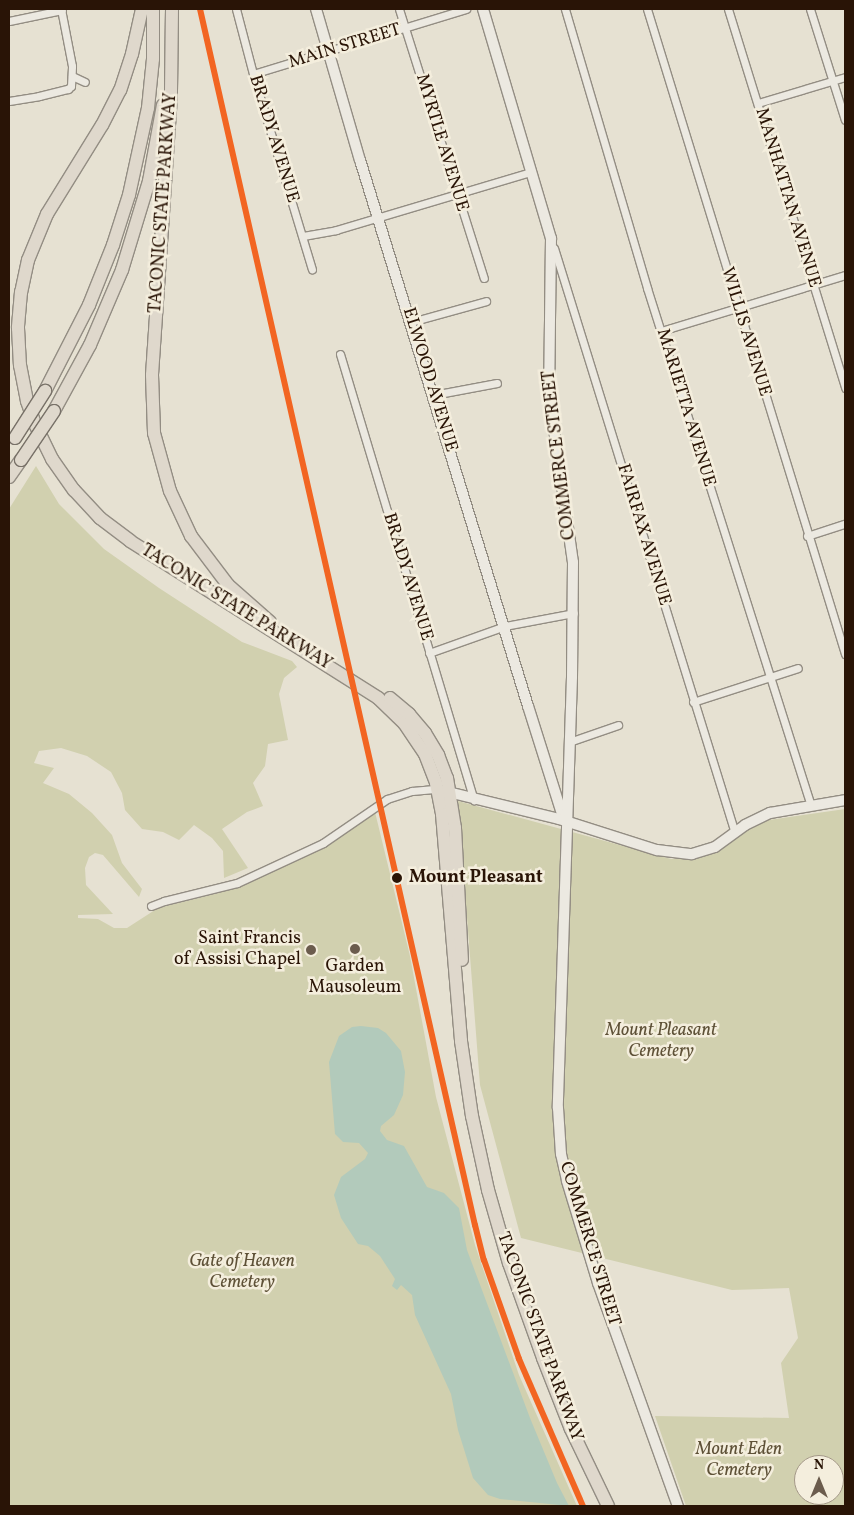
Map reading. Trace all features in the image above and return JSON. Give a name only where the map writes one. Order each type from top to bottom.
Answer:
[{"type":"highway","name":"TACONIC STATE PARKWAY","points":[[142,9],[134,48],[120,90],[102,125],[47,214],[28,260],[21,292],[18,328],[20,365],[27,401],[35,424],[52,459],[74,490],[100,518],[136,545],[404,710],[425,733],[440,761],[450,793],[455,834],[466,1017],[477,1100],[492,1175],[517,1263],[542,1335],[580,1428],[617,1506]]},
{"type":"highway","points":[[12,442],[45,390],[89,305],[113,245],[131,189],[148,108],[153,59],[154,9]]},
{"type":"highway","name":"TACONIC STATE PARKWAY","points":[[170,9],[171,96],[151,385],[153,420],[159,456],[170,491],[182,518],[197,546],[220,576],[265,618],[340,670]]},
{"type":"highway","points":[[9,477],[54,411],[78,368],[103,317],[122,270],[144,200],[163,106],[170,9]]},
{"type":"highway","name":"TACONIC STATE PARKWAY","points":[[368,688],[396,713],[412,733],[428,760],[437,788],[444,834],[461,1041],[472,1116],[486,1182],[509,1263],[537,1343],[575,1436],[608,1506]]},
{"type":"street","name":"BRADY AVENUE","points":[[236,9],[252,74],[312,269]]},
{"type":"street","name":"ELWOOD AVENUE","points":[[316,9],[543,750]]},
{"type":"street","name":"MYRTLE AVENUE","points":[[398,9],[484,278]]},
{"type":"street","name":"MAIN STREET","points":[[252,74],[466,9]]},
{"type":"street","name":"COMMERCE STREET","points":[[483,9],[551,238],[550,394],[573,562],[574,613],[558,1092],[561,1154],[567,1181],[598,1283],[678,1506]]},
{"type":"street","name":"MARIETTA AVENUE","points":[[565,9],[661,332],[811,806]]},
{"type":"street","name":"WILLIS AVENUE","points":[[647,9],[807,536],[845,654]]},
{"type":"street","name":"MANHATTAN AVENUE","points":[[728,9],[845,388]]},
{"type":"street","points":[[810,9],[845,120]]},
{"type":"street","points":[[9,21],[62,10],[72,76],[71,86],[68,89],[9,101]]},
{"type":"street","points":[[72,76],[85,82]]},
{"type":"street","points":[[758,103],[845,77]]},
{"type":"street","points":[[303,236],[336,230],[379,218],[532,172]]},
{"type":"street","name":"FAIRFAX AVENUE","points":[[551,238],[735,833]]},
{"type":"street","points":[[661,332],[845,275]]},
{"type":"street","points":[[411,322],[486,301]]},
{"type":"street","name":"BRADY AVENUE","points":[[340,354],[474,800]]},
{"type":"street","points":[[433,394],[497,384]]},
{"type":"street","points":[[807,536],[845,524]]},
{"type":"street","points":[[429,653],[505,626],[574,613]]},
{"type":"street","points":[[693,702],[798,668]]},
{"type":"street","points":[[569,742],[618,725]]},
{"type":"street","name":"COMMERCE STREET","points":[[543,750],[562,814],[568,822]]},
{"type":"street","points":[[151,906],[237,883],[323,843],[367,812],[397,795],[437,788],[474,800],[568,822],[630,842],[676,853],[692,854],[714,848],[756,819],[770,813],[845,800]]},
{"type":"green space","name":"Gate of Heaven Cemetery","points":[[36,466],[59,504],[104,549],[159,588],[242,642],[292,661],[297,667],[284,678],[279,694],[288,740],[268,744],[265,766],[253,783],[263,806],[247,812],[222,829],[248,868],[224,878],[223,851],[212,838],[194,825],[179,840],[163,832],[142,829],[125,810],[122,793],[111,772],[87,756],[61,748],[39,751],[34,763],[54,768],[43,783],[69,794],[92,813],[112,835],[122,863],[142,889],[139,897],[103,855],[95,853],[89,857],[85,868],[86,885],[113,914],[78,915],[78,918],[98,919],[114,928],[127,928],[158,908],[219,893],[316,850],[375,812],[410,956],[436,1097],[475,1245],[519,1375],[577,1506],[9,1506],[9,509]]},
{"type":"green space","name":"Mount Pleasant Cemetery","points":[[458,801],[671,859],[707,855],[762,821],[845,809],[845,1506],[686,1506],[655,1416],[789,1418],[781,1363],[798,1338],[789,1288],[732,1290],[521,1238],[480,1085]]},
{"type":"shaded area","points":[[352,1027],[378,1028],[386,1033],[401,1051],[405,1072],[403,1095],[394,1115],[381,1126],[380,1131],[387,1140],[404,1146],[427,1187],[444,1193],[459,1208],[467,1250],[530,1418],[557,1483],[569,1506],[500,1499],[488,1495],[473,1478],[458,1430],[451,1394],[415,1315],[412,1295],[401,1285],[397,1290],[392,1286],[395,1279],[380,1256],[368,1246],[358,1244],[341,1218],[334,1195],[341,1177],[365,1159],[368,1153],[359,1143],[343,1142],[335,1134],[329,1062],[339,1036]]},
{"type":"transit line","points":[[200,9],[475,1225],[484,1260],[519,1359],[583,1506]]},
{"type":"place","name":"Mount Pleasant","points":[[397,878]]},
{"type":"place","name":"Garden Mausoleum","points":[[355,949]]},
{"type":"place","name":"Saint Francis of Assisi Chapel","points":[[311,950]]},
{"type":"park label","name":"Mount Eden Cemetery","points":[[739,1461]]}]
